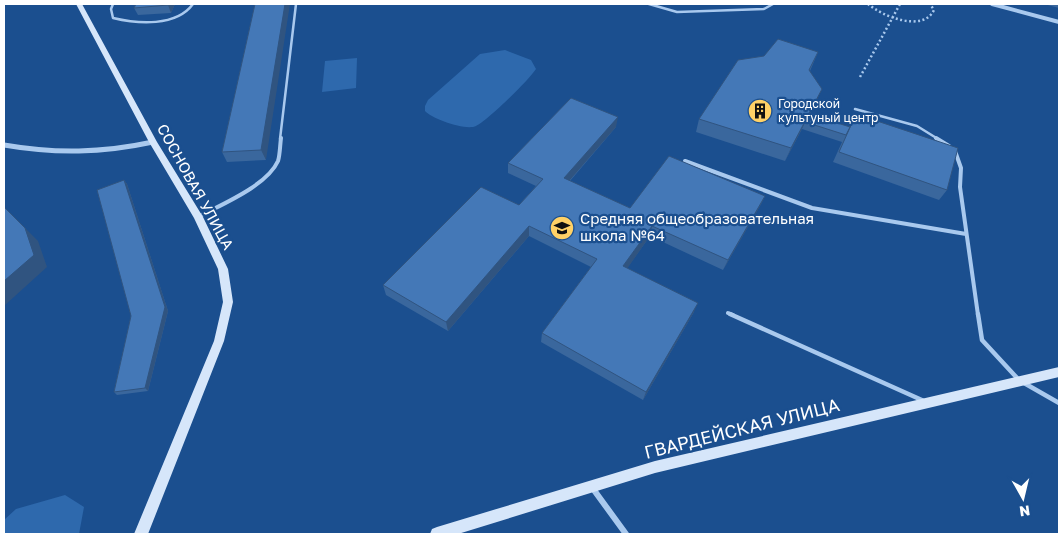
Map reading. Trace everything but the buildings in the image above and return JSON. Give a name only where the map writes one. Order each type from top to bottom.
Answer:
[{"type":"street","name":"СОСНОВАЯ УЛИЦА","points":[[80,4],[153,142],[198,218],[223,269],[228,302],[219,342],[141,534]]},
{"type":"street","points":[[992,4],[1059,22]]},
{"type":"street","points":[[4,145],[47,153],[81,154],[113,151],[153,142]]},
{"type":"street","name":"ГВАРДЕЙСКАЯ УЛИЦА","points":[[437,534],[655,467],[1059,372]]},
{"type":"street","points":[[590,486],[626,534]]},
{"type":"lane","points":[[113,4],[111,9],[114,18],[133,22],[173,19],[185,15],[193,4]]},
{"type":"lane","points":[[198,218],[259,181],[271,172],[278,161],[296,4]]},
{"type":"lane","points":[[649,4],[676,12],[764,9],[772,4]]},
{"type":"lane","points":[[855,110],[917,126],[939,138],[955,151],[961,168],[960,187],[982,340],[1020,381],[1059,403]]},
{"type":"lane","points":[[685,161],[812,208],[966,234]]},
{"type":"lane","points":[[728,314],[928,402]]},
{"type":"path","points":[[868,4],[880,14],[914,21],[924,19],[932,14],[934,10],[930,4]]},
{"type":"path","points":[[860,77],[900,4]]},
{"type":"shaded area","points":[[505,50],[531,60],[536,69],[508,100],[489,117],[476,126],[465,127],[449,123],[425,111],[428,100],[480,54]]},
{"type":"shaded area","points":[[357,58],[356,88],[322,92],[325,61]]},
{"type":"shaded area","points":[[65,495],[84,507],[79,534],[4,534],[4,520],[16,509]]},
{"type":"place","name":"Городской культуный центр","points":[[760,111]]},
{"type":"place","name":"Средняя общеобразовательная школа №64","points":[[562,228]]}]
